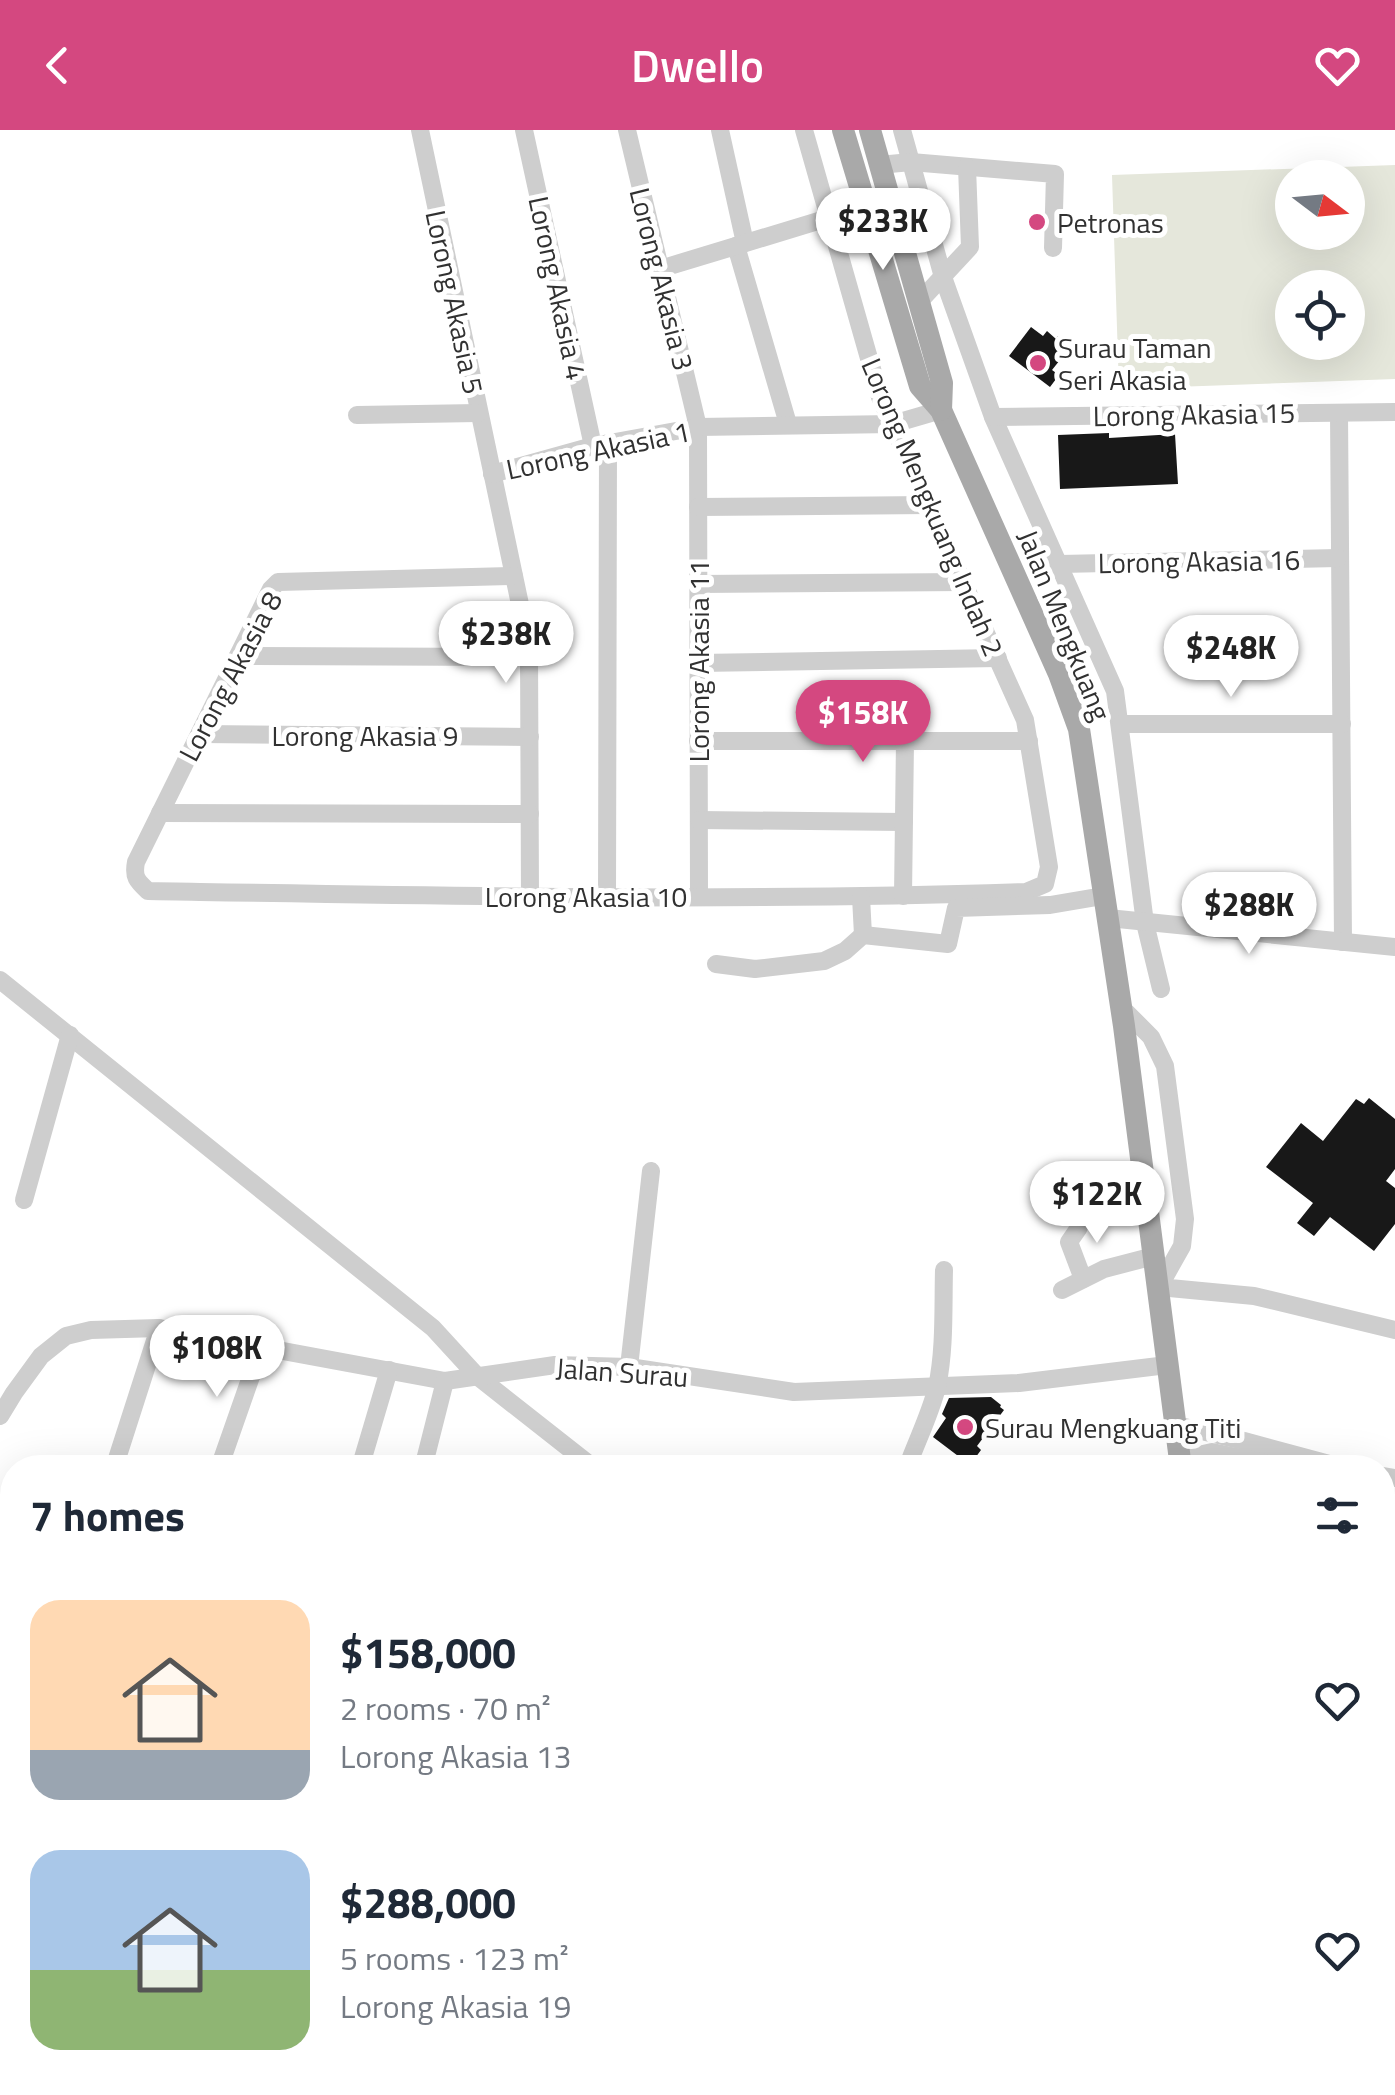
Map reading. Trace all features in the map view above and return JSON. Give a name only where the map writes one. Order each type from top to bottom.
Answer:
[{"type":"main road","name":"Jalan Mengkuang","points":[[843,130],[920,386],[941,410],[1058,674],[1078,729],[1120,1006],[1167,1365],[1186,1427],[1186,1455]]},
{"type":"main road","name":"Jalan Mengkuang","points":[[870,130],[942,383],[941,410]]},
{"type":"street","name":"Lorong Akasia 5","points":[[420,130],[530,657],[530,897]]},
{"type":"street","name":"Lorong Akasia 4","points":[[524,130],[600,444],[607,898]]},
{"type":"street","name":"Lorong Akasia 3","points":[[627,130],[698,427]]},
{"type":"street","points":[[720,130],[741,244],[788,424]]},
{"type":"street","name":"Lorong Mengkuang Indah 2","points":[[804,130],[880,398],[1024,720],[1049,867],[1045,884]]},
{"type":"street","points":[[902,130],[942,277],[993,417],[1115,691],[1145,923],[1161,988]]},
{"type":"street","points":[[880,164],[911,162],[1055,174],[1053,248]]},
{"type":"street","points":[[919,302],[970,247],[967,166]]},
{"type":"street","points":[[660,269],[828,218]]},
{"type":"street","name":"Lorong Akasia 1","points":[[492,474],[600,444],[698,427],[893,424],[941,410]]},
{"type":"street","points":[[1338,412],[1343,942]]},
{"type":"street","name":"Lorong Akasia 15","points":[[993,417],[1395,412]]},
{"type":"street","points":[[357,415],[478,413]]},
{"type":"street","name":"Lorong Akasia 11","points":[[698,427],[698,896]]},
{"type":"street","points":[[698,506],[929,505]]},
{"type":"street","name":"Lorong Akasia 16","points":[[1060,564],[1338,558]]},
{"type":"street","name":"Lorong Akasia 8","points":[[134,874],[160,813],[271,589],[278,582],[514,576]]},
{"type":"street","points":[[698,584],[964,582]]},
{"type":"street","points":[[238,656],[530,657]]},
{"type":"street","points":[[698,662],[998,658]]},
{"type":"street","points":[[1121,724],[1342,724]]},
{"type":"street","name":"Lorong Akasia 9","points":[[200,734],[530,736]]},
{"type":"street","points":[[698,741],[1028,741]]},
{"type":"street","points":[[903,896],[905,741]]},
{"type":"street","points":[[160,813],[530,814]]},
{"type":"street","points":[[698,820],[904,822]]},
{"type":"street","name":"Lorong Akasia 10","points":[[134,874],[148,891],[607,898],[903,896],[1026,892],[1045,884]]},
{"type":"street","points":[[861,897],[863,935]]},
{"type":"street","points":[[716,964],[755,969],[824,961],[845,951],[863,935],[948,944],[956,908],[1050,905],[1105,907],[1145,923],[1395,948]]},
{"type":"street","points":[[0,980],[433,1328],[478,1376],[578,1455]]},
{"type":"street","points":[[1120,1006],[1152,1037],[1165,1066],[1184,1219],[1182,1246],[1158,1287],[1254,1296],[1395,1330]]},
{"type":"street","points":[[24,1200],[70,1035]]},
{"type":"street","points":[[629,1367],[651,1172]]},
{"type":"street","points":[[1082,1280],[1069,1242],[1094,1193],[1111,1185],[1144,1180]]},
{"type":"street","points":[[1062,1290],[1104,1269],[1154,1256]]},
{"type":"street","points":[[913,1455],[937,1386],[944,1270]]},
{"type":"street","points":[[118,1455],[160,1328]]},
{"type":"street","name":"Jalan Surau","points":[[0,1416],[42,1356],[66,1336],[91,1330],[160,1328],[445,1381],[555,1364],[629,1367],[794,1392],[1019,1384],[1167,1365]]},
{"type":"street","points":[[224,1455],[261,1348]]},
{"type":"street","points":[[364,1455],[388,1370]]},
{"type":"street","points":[[427,1455],[445,1381]]},
{"type":"street","points":[[1186,1427],[1291,1455]]},
{"type":"street","points":[[1202,1455],[1212,1452],[1227,1455]]},
{"type":"shaded area","points":[[1395,165],[1395,379],[1119,389],[1112,175],[1275,169],[1275,250],[1365,250],[1365,166]]},
{"type":"building","name":"Surau Taman Seri Akasia","points":[[1031,327],[1043,336],[1047,331],[1056,339],[1058,336],[1071,346],[1052,370],[1059,375],[1050,387],[1009,356]]},
{"type":"building","points":[[1109,433],[1109,438],[1175,434],[1178,484],[1060,489],[1058,435]]},
{"type":"building","points":[[1369,1098],[1395,1119],[1395,1169],[1386,1181],[1395,1188],[1395,1224],[1374,1251],[1330,1217],[1314,1236],[1297,1223],[1313,1203],[1266,1167],[1301,1123],[1323,1141],[1356,1099],[1364,1104]]},
{"type":"building","name":"Surau Mengkuang Titi","points":[[991,1397],[1004,1410],[977,1446],[981,1450],[977,1455],[957,1455],[933,1437],[946,1418],[942,1414],[949,1398]]},
{"type":"place","name":"Petronas","points":[[1037,222]]},
{"type":"place","name":"Surau Taman Seri Akasia","points":[[1038,363]]},
{"type":"place","name":"Surau Mengkuang Titi","points":[[965,1427]]}]
